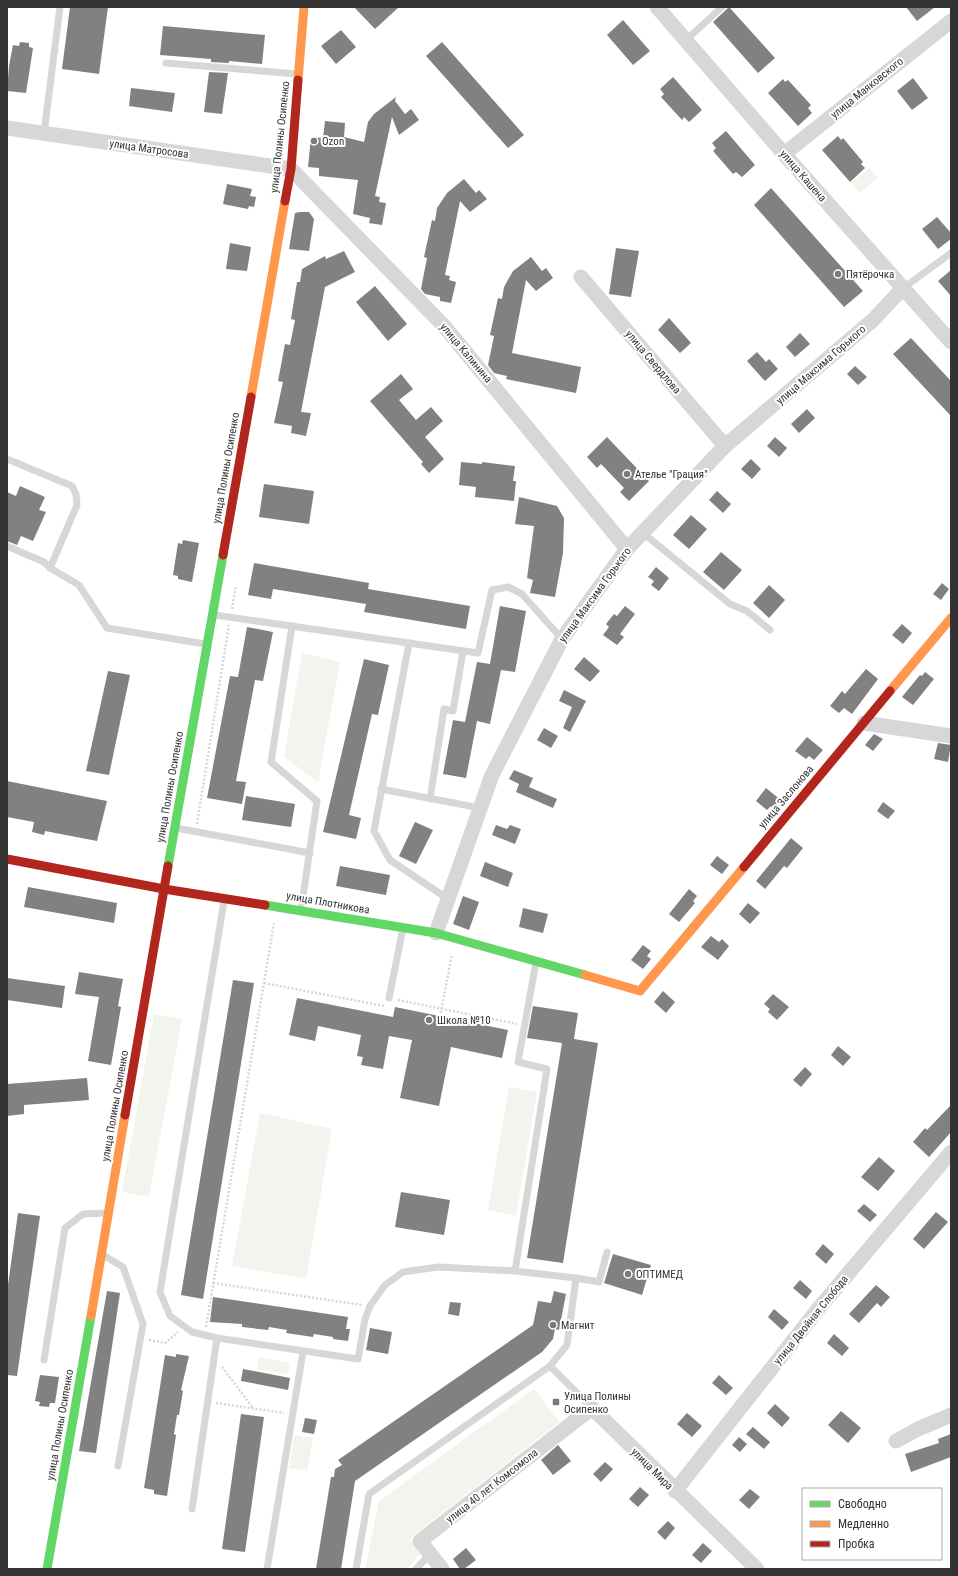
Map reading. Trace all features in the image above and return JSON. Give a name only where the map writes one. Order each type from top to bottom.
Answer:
[{"type":"street","name":"улица Полины Осипенко","points":[[47,1569],[164,890],[291,169],[304,7]]},
{"type":"street","name":"улица Кашена","points":[[657,7],[902,289],[951,342]]},
{"type":"street","name":"улица Маяковского","points":[[784,154],[951,21]]},
{"type":"street","name":"улица Матросова","points":[[7,128],[291,169]]},
{"type":"street","name":"улица Калинина","points":[[291,169],[444,326],[627,549]]},
{"type":"street","name":"улица Свердлова","points":[[581,277],[725,446]]},
{"type":"street","name":"улица Максима Горького","points":[[436,933],[492,775],[562,639],[627,549],[725,446],[873,320],[902,289]]},
{"type":"street","name":"улица Заслонова","points":[[640,991],[951,618]]},
{"type":"street","points":[[864,723],[951,736]]},
{"type":"street","name":"улица Плотникова","points":[[7,859],[164,890],[301,910],[436,933],[536,960],[640,991]]},
{"type":"street","name":"улица Двойная Слобода","points":[[675,1491],[819,1308],[951,1152]]},
{"type":"street","name":"улица Мира","points":[[592,1408],[675,1491],[757,1569]]},
{"type":"street","name":"улица 40 лет Комсомола","points":[[442,1569],[420,1541],[592,1408]]},
{"type":"street","points":[[896,1441],[918,1429],[951,1415]]},
{"type":"lane","points":[[44,133],[60,7]]},
{"type":"lane","points":[[686,40],[722,7]]},
{"type":"lane","points":[[166,64],[298,74]]},
{"type":"lane","name":"улица Максима Горького","points":[[902,289],[951,253]]},
{"type":"lane","points":[[7,459],[72,486],[76,494],[77,505],[50,568]]},
{"type":"lane","points":[[643,533],[730,604],[747,611],[770,630]]},
{"type":"lane","points":[[7,546],[44,562],[50,568],[79,585],[107,628],[207,644]]},
{"type":"lane","points":[[212,615],[478,653],[492,590],[508,587],[522,594],[562,639]]},
{"type":"lane","points":[[292,626],[271,762],[317,801],[301,910]]},
{"type":"lane","points":[[409,643],[374,830],[390,860],[448,899]]},
{"type":"lane","points":[[430,799],[444,709],[453,711],[463,651]]},
{"type":"lane","points":[[382,789],[480,808]]},
{"type":"lane","points":[[175,828],[310,853]]},
{"type":"lane","points":[[225,899],[160,1292],[170,1316],[192,1332],[217,1338],[358,1359],[370,1306],[385,1285],[403,1272],[438,1267],[515,1271],[599,1282],[607,1252]]},
{"type":"lane","points":[[389,998],[403,928]]},
{"type":"lane","points":[[515,1271],[547,1069],[518,1062],[536,960]]},
{"type":"lane","points":[[44,1360],[65,1228],[84,1214],[108,1213]]},
{"type":"lane","points":[[101,1254],[123,1267],[143,1324],[118,1466]]},
{"type":"lane","points":[[356,1569],[369,1494],[550,1366],[567,1345],[576,1278]]},
{"type":"lane","points":[[192,1509],[217,1338]]},
{"type":"lane","points":[[267,1569],[304,1352]]},
{"type":"lane","name":"улица Мира","points":[[550,1366],[592,1408]]},
{"type":"lane","points":[[416,1569],[430,1554]]},
{"type":"path","points":[[205,1335],[277,907]]},
{"type":"path","points":[[440,1016],[455,938]]},
{"type":"path","points":[[264,983],[387,1007],[389,998],[525,1026]]},
{"type":"path","points":[[214,1283],[370,1306]]},
{"type":"path","points":[[140,1339],[164,1343],[185,1327]]},
{"type":"path","points":[[214,1357],[253,1408]]},
{"type":"path","points":[[208,1401],[293,1414]]},
{"type":"shaded area","points":[[869,168],[878,178],[860,193],[851,183]]},
{"type":"shaded area","points":[[302,653],[340,662],[318,782],[284,757]]},
{"type":"shaded area","points":[[154,1014],[182,1019],[149,1197],[122,1192]]},
{"type":"shaded area","points":[[509,1087],[537,1092],[516,1216],[488,1210]]},
{"type":"shaded area","points":[[260,1113],[332,1129],[306,1279],[232,1266]]},
{"type":"shaded area","points":[[259,1357],[290,1363],[288,1374],[257,1369]]},
{"type":"shaded area","points":[[534,1389],[559,1422],[410,1538],[420,1554],[407,1569],[365,1569],[379,1501]]},
{"type":"shaded area","points":[[294,1435],[313,1438],[307,1471],[289,1468]]},
{"type":"building","points":[[70,7],[108,7],[99,74],[62,69]]},
{"type":"building","points":[[354,7],[399,7],[375,29]]},
{"type":"building","points":[[729,7],[775,58],[758,73],[713,22]]},
{"type":"building","points":[[906,7],[935,7],[917,21]]},
{"type":"building","points":[[623,20],[650,51],[633,65],[607,35]]},
{"type":"building","points":[[163,26],[265,35],[262,64],[229,61],[229,63],[211,62],[211,59],[160,55]]},
{"type":"building","points":[[341,30],[356,47],[336,64],[321,46]]},
{"type":"building","points":[[20,42],[29,43],[29,47],[33,48],[26,93],[7,91],[9,66],[13,45],[19,46]]},
{"type":"building","points":[[442,42],[524,135],[508,148],[426,56]]},
{"type":"building","points":[[209,72],[228,73],[222,114],[204,112]]},
{"type":"building","points":[[673,77],[702,110],[689,122],[684,117],[682,120],[661,97],[664,94],[660,89]]},
{"type":"building","points":[[913,78],[928,98],[912,110],[897,91]]},
{"type":"building","points":[[783,79],[785,82],[788,80],[811,105],[808,108],[812,113],[798,126],[768,93]]},
{"type":"building","points":[[131,88],[175,93],[172,112],[129,106]]},
{"type":"building","points":[[396,97],[395,101],[405,114],[411,109],[419,120],[399,135],[392,117],[375,196],[380,197],[379,202],[386,203],[382,225],[369,223],[370,218],[353,214],[358,180],[319,176],[319,168],[308,167],[311,137],[323,138],[325,121],[345,123],[344,137],[364,142],[368,122],[374,114]]},
{"type":"building","points":[[726,131],[755,165],[742,177],[736,172],[733,174],[713,151],[716,148],[712,143]]},
{"type":"building","points":[[838,136],[841,140],[843,138],[863,162],[861,164],[865,168],[850,182],[822,150]]},
{"type":"building","points":[[464,179],[476,193],[479,190],[487,199],[470,212],[460,201],[445,275],[450,276],[449,280],[456,282],[451,303],[440,301],[440,297],[425,294],[421,289],[427,258],[424,257],[432,220],[435,221],[437,208],[447,193]]},
{"type":"building","points":[[227,184],[252,189],[250,196],[256,197],[254,207],[249,206],[248,209],[223,204]]},
{"type":"building","points":[[771,188],[863,291],[844,307],[754,205]]},
{"type":"building","points":[[309,212],[314,219],[309,251],[289,249],[295,213]]},
{"type":"building","points":[[937,217],[951,233],[951,239],[938,249],[922,229]]},
{"type":"building","points":[[230,243],[251,247],[247,271],[226,269]]},
{"type":"building","points":[[616,248],[639,251],[631,297],[609,294]]},
{"type":"building","points":[[344,251],[355,272],[325,287],[301,412],[311,413],[306,436],[291,433],[292,426],[274,423],[283,382],[278,381],[285,344],[290,345],[295,320],[291,319],[297,282],[300,282],[302,269],[325,256],[326,259]]},
{"type":"building","points":[[531,257],[542,271],[546,268],[553,278],[536,291],[526,280],[512,353],[581,367],[576,393],[506,379],[507,376],[494,373],[488,365],[494,336],[490,335],[498,298],[502,299],[504,287],[513,271]]},
{"type":"building","points":[[951,270],[951,296],[938,281]]},
{"type":"building","points":[[375,286],[407,324],[388,341],[356,302]]},
{"type":"building","points":[[669,318],[691,343],[680,353],[658,330]]},
{"type":"building","points":[[800,333],[810,344],[795,357],[786,347]]},
{"type":"building","points":[[911,338],[951,381],[951,416],[893,354]]},
{"type":"building","points":[[757,352],[766,362],[769,359],[778,369],[765,381],[747,361]]},
{"type":"building","points":[[855,366],[867,377],[858,385],[847,374]]},
{"type":"building","points":[[401,374],[413,389],[399,400],[416,420],[431,407],[443,421],[425,437],[444,459],[429,473],[421,464],[423,462],[370,401]]},
{"type":"building","points":[[807,409],[815,418],[799,433],[791,424]]},
{"type":"building","name":"Ателье \"Грация\"","points":[[607,437],[649,481],[629,501],[620,492],[624,488],[601,464],[597,468],[587,457]]},
{"type":"building","points":[[775,437],[787,448],[779,457],[767,446]]},
{"type":"building","points":[[751,459],[761,469],[752,479],[741,469]]},
{"type":"building","points":[[461,462],[482,464],[482,462],[515,466],[513,481],[516,481],[514,501],[475,497],[476,487],[459,485]]},
{"type":"building","points":[[264,484],[314,491],[309,524],[259,517]]},
{"type":"building","points":[[20,486],[45,497],[39,510],[46,512],[33,541],[21,536],[17,545],[7,541],[7,492],[16,496]]},
{"type":"building","points":[[717,491],[731,504],[723,513],[709,500]]},
{"type":"building","points":[[519,497],[557,506],[564,518],[563,553],[555,597],[530,593],[533,580],[527,578],[534,526],[515,524]]},
{"type":"building","points":[[691,515],[707,529],[689,549],[673,535]]},
{"type":"building","points":[[183,540],[199,543],[192,582],[178,579],[178,576],[173,575],[178,543],[182,544]]},
{"type":"building","points":[[721,552],[742,570],[724,590],[703,572]]},
{"type":"building","points":[[254,563],[369,583],[368,589],[470,606],[466,629],[364,612],[366,604],[273,589],[271,599],[248,595]]},
{"type":"building","points":[[656,567],[669,578],[659,591],[651,585],[654,581],[648,577]]},
{"type":"building","points":[[942,583],[949,589],[941,600],[933,594]]},
{"type":"building","points":[[769,585],[785,600],[769,618],[753,603]]},
{"type":"building","points":[[500,606],[526,611],[515,672],[501,670],[490,724],[477,721],[466,778],[443,774],[453,720],[465,722],[477,662],[490,664]]},
{"type":"building","points":[[625,606],[635,614],[620,634],[624,637],[617,645],[603,635],[609,627],[606,624],[614,614],[617,616]]},
{"type":"building","points":[[902,624],[912,633],[903,644],[892,635]]},
{"type":"building","points":[[247,627],[273,632],[263,681],[255,680],[236,781],[246,782],[242,804],[207,798],[230,676],[238,677]]},
{"type":"building","points":[[584,657],[600,671],[590,682],[574,669]]},
{"type":"building","points":[[364,659],[389,665],[378,715],[372,714],[349,815],[361,818],[356,839],[323,832]]},
{"type":"building","points":[[866,669],[878,679],[852,714],[844,708],[839,713],[830,706],[842,691],[845,694]]},
{"type":"building","points":[[108,671],[130,675],[109,775],[86,771]]},
{"type":"building","points":[[925,672],[934,679],[913,705],[902,697],[920,675],[922,676]]},
{"type":"building","points":[[564,690],[586,701],[570,732],[563,728],[572,707],[559,701]]},
{"type":"building","points":[[544,728],[558,736],[551,748],[537,740]]},
{"type":"building","points":[[874,734],[883,739],[873,751],[865,745]]},
{"type":"building","points":[[807,737],[823,750],[814,760],[809,756],[806,759],[795,751]]},
{"type":"building","points":[[938,743],[951,745],[948,762],[934,759]]},
{"type":"building","points":[[514,770],[533,778],[529,787],[557,799],[553,808],[516,792],[519,784],[509,779]]},
{"type":"building","points":[[7,781],[107,801],[97,841],[45,831],[44,835],[32,832],[34,822],[7,817]]},
{"type":"building","points":[[766,788],[782,801],[775,809],[771,806],[767,810],[756,801]]},
{"type":"building","points":[[246,796],[295,804],[291,827],[242,820]]},
{"type":"building","points":[[883,802],[895,811],[888,819],[877,811]]},
{"type":"building","points":[[415,822],[433,830],[416,864],[399,856]]},
{"type":"building","points":[[496,825],[507,829],[510,825],[521,829],[515,844],[492,835]]},
{"type":"building","points":[[791,838],[803,848],[787,868],[784,866],[765,889],[756,881]]},
{"type":"building","points":[[717,856],[729,865],[722,874],[710,865]]},
{"type":"building","points":[[485,862],[513,873],[508,887],[480,876]]},
{"type":"building","points":[[340,866],[390,875],[386,895],[336,886]]},
{"type":"building","points":[[28,887],[117,903],[114,923],[24,907]]},
{"type":"building","points":[[689,889],[697,896],[693,901],[695,903],[679,922],[669,914]]},
{"type":"building","points":[[463,896],[479,902],[469,930],[453,924]]},
{"type":"building","points":[[748,903],[760,913],[750,924],[739,914]]},
{"type":"building","points":[[523,908],[548,914],[543,933],[519,927]]},
{"type":"building","points":[[711,936],[719,942],[722,939],[729,946],[718,960],[701,947]]},
{"type":"building","points":[[643,945],[651,951],[647,956],[651,959],[643,969],[631,960]]},
{"type":"building","points":[[79,972],[123,979],[118,1006],[121,1007],[111,1065],[88,1061],[99,997],[75,994]]},
{"type":"building","points":[[7,978],[65,986],[62,1008],[7,1000]]},
{"type":"building","points":[[233,980],[254,983],[203,1299],[181,1295]]},
{"type":"building","points":[[663,991],[675,1002],[666,1013],[654,1002]]},
{"type":"building","points":[[773,994],[789,1007],[777,1020],[768,1012],[770,1009],[764,1004]]},
{"type":"building","name":"Школа №10","points":[[297,998],[393,1017],[395,1007],[508,1030],[502,1058],[451,1047],[439,1106],[400,1098],[412,1040],[389,1036],[383,1069],[361,1065],[363,1057],[357,1056],[361,1035],[318,1026],[315,1041],[289,1035]]},
{"type":"building","points":[[533,1006],[578,1013],[574,1039],[598,1043],[563,1263],[527,1258],[562,1043],[527,1038]]},
{"type":"building","points":[[838,1046],[851,1057],[843,1066],[831,1055]]},
{"type":"building","points":[[805,1067],[812,1074],[801,1087],[793,1080]]},
{"type":"building","points":[[87,1078],[89,1100],[24,1105],[24,1114],[7,1116],[7,1084]]},
{"type":"building","points":[[951,1105],[951,1132],[929,1157],[913,1142],[925,1128],[927,1130]]},
{"type":"building","points":[[879,1157],[895,1171],[878,1191],[861,1177]]},
{"type":"building","points":[[401,1192],[450,1200],[444,1235],[395,1227]]},
{"type":"building","points":[[864,1204],[877,1215],[870,1222],[857,1211]]},
{"type":"building","points":[[936,1212],[948,1222],[924,1249],[913,1239]]},
{"type":"building","points":[[18,1213],[40,1216],[17,1376],[7,1375],[7,1292]]},
{"type":"building","points":[[823,1244],[834,1254],[826,1264],[815,1254]]},
{"type":"building","name":"ОПТИМЕД","points":[[613,1254],[651,1265],[642,1295],[604,1283]]},
{"type":"building","points":[[800,1280],[812,1291],[806,1299],[793,1288]]},
{"type":"building","points":[[876,1285],[890,1297],[881,1307],[877,1303],[859,1323],[849,1314]]},
{"type":"building","points":[[107,1291],[120,1293],[96,1453],[79,1451]]},
{"type":"building","points":[[554,1291],[566,1294],[559,1330],[555,1329],[553,1339],[542,1352],[355,1481],[341,1569],[316,1569],[331,1477],[334,1477],[335,1469],[342,1465],[338,1460],[533,1325],[538,1301],[551,1303]]},
{"type":"building","points":[[213,1297],[348,1317],[346,1329],[350,1329],[348,1341],[314,1334],[313,1337],[286,1333],[287,1330],[269,1327],[268,1330],[242,1327],[242,1324],[210,1322]]},
{"type":"building","points":[[450,1302],[461,1303],[459,1316],[448,1314]]},
{"type":"building","points":[[774,1309],[789,1322],[782,1330],[768,1317]]},
{"type":"building","points":[[370,1328],[392,1332],[388,1354],[366,1350]]},
{"type":"building","points":[[834,1334],[849,1348],[842,1356],[827,1343]]},
{"type":"building","points":[[176,1354],[189,1356],[181,1390],[183,1391],[174,1434],[176,1435],[167,1496],[154,1494],[154,1490],[144,1488],[165,1355],[176,1357]]},
{"type":"building","points":[[243,1369],[290,1378],[288,1390],[241,1381]]},
{"type":"building","points":[[40,1375],[59,1377],[55,1403],[50,1403],[49,1407],[39,1406],[40,1402],[35,1401]]},
{"type":"building","points":[[719,1375],[733,1388],[726,1395],[712,1383]]},
{"type":"building","points":[[775,1404],[790,1418],[782,1427],[767,1413]]},
{"type":"building","points":[[841,1411],[861,1428],[848,1443],[828,1425]]},
{"type":"building","points":[[687,1413],[702,1426],[692,1437],[677,1424]]},
{"type":"building","points":[[241,1414],[264,1417],[245,1552],[222,1549]]},
{"type":"building","points":[[305,1418],[317,1420],[314,1434],[302,1432]]},
{"type":"building","points":[[753,1427],[770,1442],[764,1449],[746,1434]]},
{"type":"building","points":[[951,1434],[951,1457],[911,1472],[905,1454],[939,1443],[938,1439]]},
{"type":"building","points":[[739,1437],[747,1444],[740,1452],[732,1445]]},
{"type":"building","points":[[558,1445],[571,1461],[553,1475],[541,1460]]},
{"type":"building","points":[[605,1462],[613,1469],[601,1482],[593,1474]]},
{"type":"building","points":[[640,1487],[649,1495],[638,1507],[629,1499]]},
{"type":"building","points":[[750,1489],[760,1497],[749,1509],[739,1500]]},
{"type":"building","points":[[668,1521],[675,1528],[665,1540],[657,1532]]},
{"type":"building","points":[[703,1543],[712,1551],[701,1563],[692,1555]]},
{"type":"building","points":[[466,1548],[476,1560],[464,1569],[460,1569],[453,1559]]},
{"type":"traffic: fast","points":[[168,866],[223,555]]},
{"type":"traffic: fast","points":[[265,905],[436,933],[585,975]]},
{"type":"traffic: fast","points":[[47,1569],[91,1316]]},
{"type":"traffic: slow","points":[[298,80],[304,7]]},
{"type":"traffic: slow","points":[[251,397],[285,201]]},
{"type":"traffic: slow","points":[[890,691],[951,618]]},
{"type":"traffic: slow","points":[[585,975],[640,991],[744,867]]},
{"type":"traffic: slow","points":[[91,1316],[125,1115]]},
{"type":"traffic: jam","points":[[285,201],[291,169],[298,80]]},
{"type":"traffic: jam","points":[[223,555],[251,397]]},
{"type":"traffic: jam","points":[[744,867],[890,691]]},
{"type":"traffic: jam","points":[[7,859],[164,889],[265,905]]},
{"type":"traffic: jam","points":[[125,1115],[168,866]]},
{"type":"place","name":"Ozon","points":[[314,141]]},
{"type":"place","name":"Пятёрочка","points":[[838,274]]},
{"type":"place","name":"Ателье \"Грация\"","points":[[627,474]]},
{"type":"place","name":"Школа №10","points":[[429,1020]]},
{"type":"place","name":"ОПТИМЕД","points":[[628,1274]]},
{"type":"place","name":"Магнит","points":[[553,1325]]},
{"type":"place","name":"Улица Полины Осипенко","points":[[556,1402]]}]
